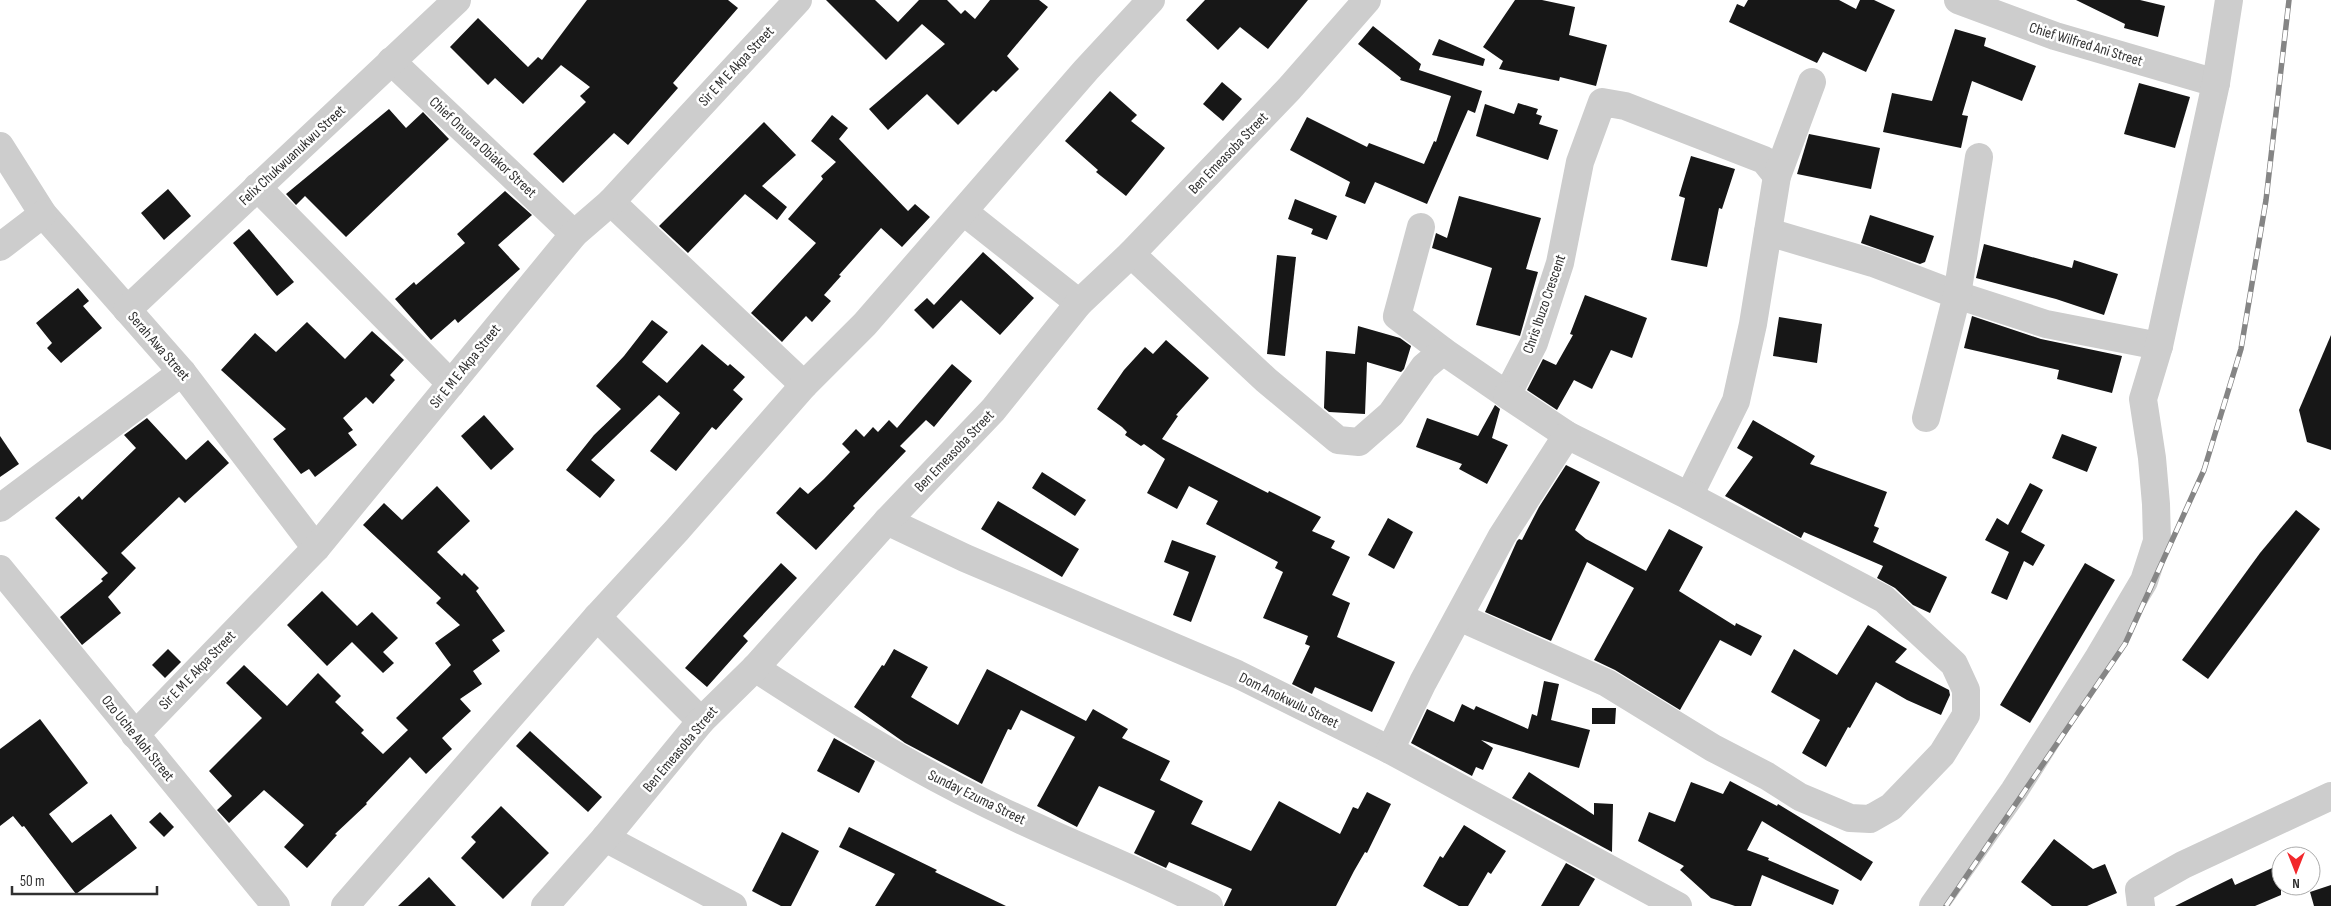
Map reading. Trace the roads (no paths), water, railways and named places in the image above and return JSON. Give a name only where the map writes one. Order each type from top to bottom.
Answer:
[{"type":"street","name":"Felix Chukwuanukwu Street","points":[[127,310],[457,0]]},
{"type":"street","points":[[345,906],[597,617],[677,530],[804,385],[865,324],[1086,70],[1151,0]]},
{"type":"street","name":"Ben Emeasoba Street","points":[[545,906],[606,838],[701,721],[754,668],[887,521],[993,410],[1079,303],[1131,254],[1289,89],[1367,0]]},
{"type":"street","name":"Chief Wilfred Ani Street","points":[[1958,0],[2055,36],[2216,83]]},
{"type":"street","points":[[1933,906],[2014,791],[2099,657],[2144,581],[2157,541],[2152,458],[2143,399],[2159,346],[2216,83],[2229,14],[2229,0]]},
{"type":"street","name":"Sir E M E Akpa Street","points":[[135,735],[316,548],[574,234],[611,202],[785,4]]},
{"type":"street","name":"Chief Onuora Obiakor Street","points":[[391,61],[574,234]]},
{"type":"street","points":[[1688,496],[1736,401],[1753,324],[1777,176],[1812,82]]},
{"type":"street","name":"Chris Ibuzo Crescent","points":[[1507,394],[1534,343],[1560,263],[1580,162],[1602,102],[1625,106],[1764,160],[1777,176]]},
{"type":"street","name":"Serah Awa Street","points":[[0,146],[43,214],[182,372],[316,548]]},
{"type":"street","points":[[1926,418],[1957,295],[1979,158]]},
{"type":"street","points":[[257,187],[451,384]]},
{"type":"street","points":[[611,202],[804,385]]},
{"type":"street","points":[[964,212],[1079,303]]},
{"type":"street","points":[[0,247],[43,214]]},
{"type":"street","points":[[1421,227],[1397,316],[1443,351],[1567,436],[1688,496],[1884,599],[1954,664],[1966,690],[1966,715],[1942,754],[1891,807],[1870,819],[1850,818],[1800,797],[1767,776],[1713,748],[1607,683],[1460,616]]},
{"type":"street","points":[[1768,232],[1872,263],[1957,295],[2046,324],[2159,346]]},
{"type":"street","points":[[1131,254],[1266,380],[1338,440],[1359,442],[1391,414],[1424,367],[1443,351]]},
{"type":"street","points":[[0,508],[182,372]]},
{"type":"street","points":[[1390,750],[1423,682],[1502,536],[1567,436]]},
{"type":"street","name":"Dom Anokwulu Street","points":[[887,521],[965,558],[1237,674],[1390,750],[1678,906]]},
{"type":"street","name":"Ozo Uche Aloh Street","points":[[0,569],[276,906]]},
{"type":"street","points":[[597,617],[701,721]]},
{"type":"street","name":"Sunday Ezuma Street","points":[[754,668],[855,733],[983,802],[1151,876],[1209,906]]},
{"type":"street","points":[[2140,898],[2183,865],[2331,796]]},
{"type":"street","points":[[606,838],[733,906]]},
{"type":"railway","points":[[1946,906],[2125,644],[2204,470],[2241,349],[2266,200],[2289,0]]}]
